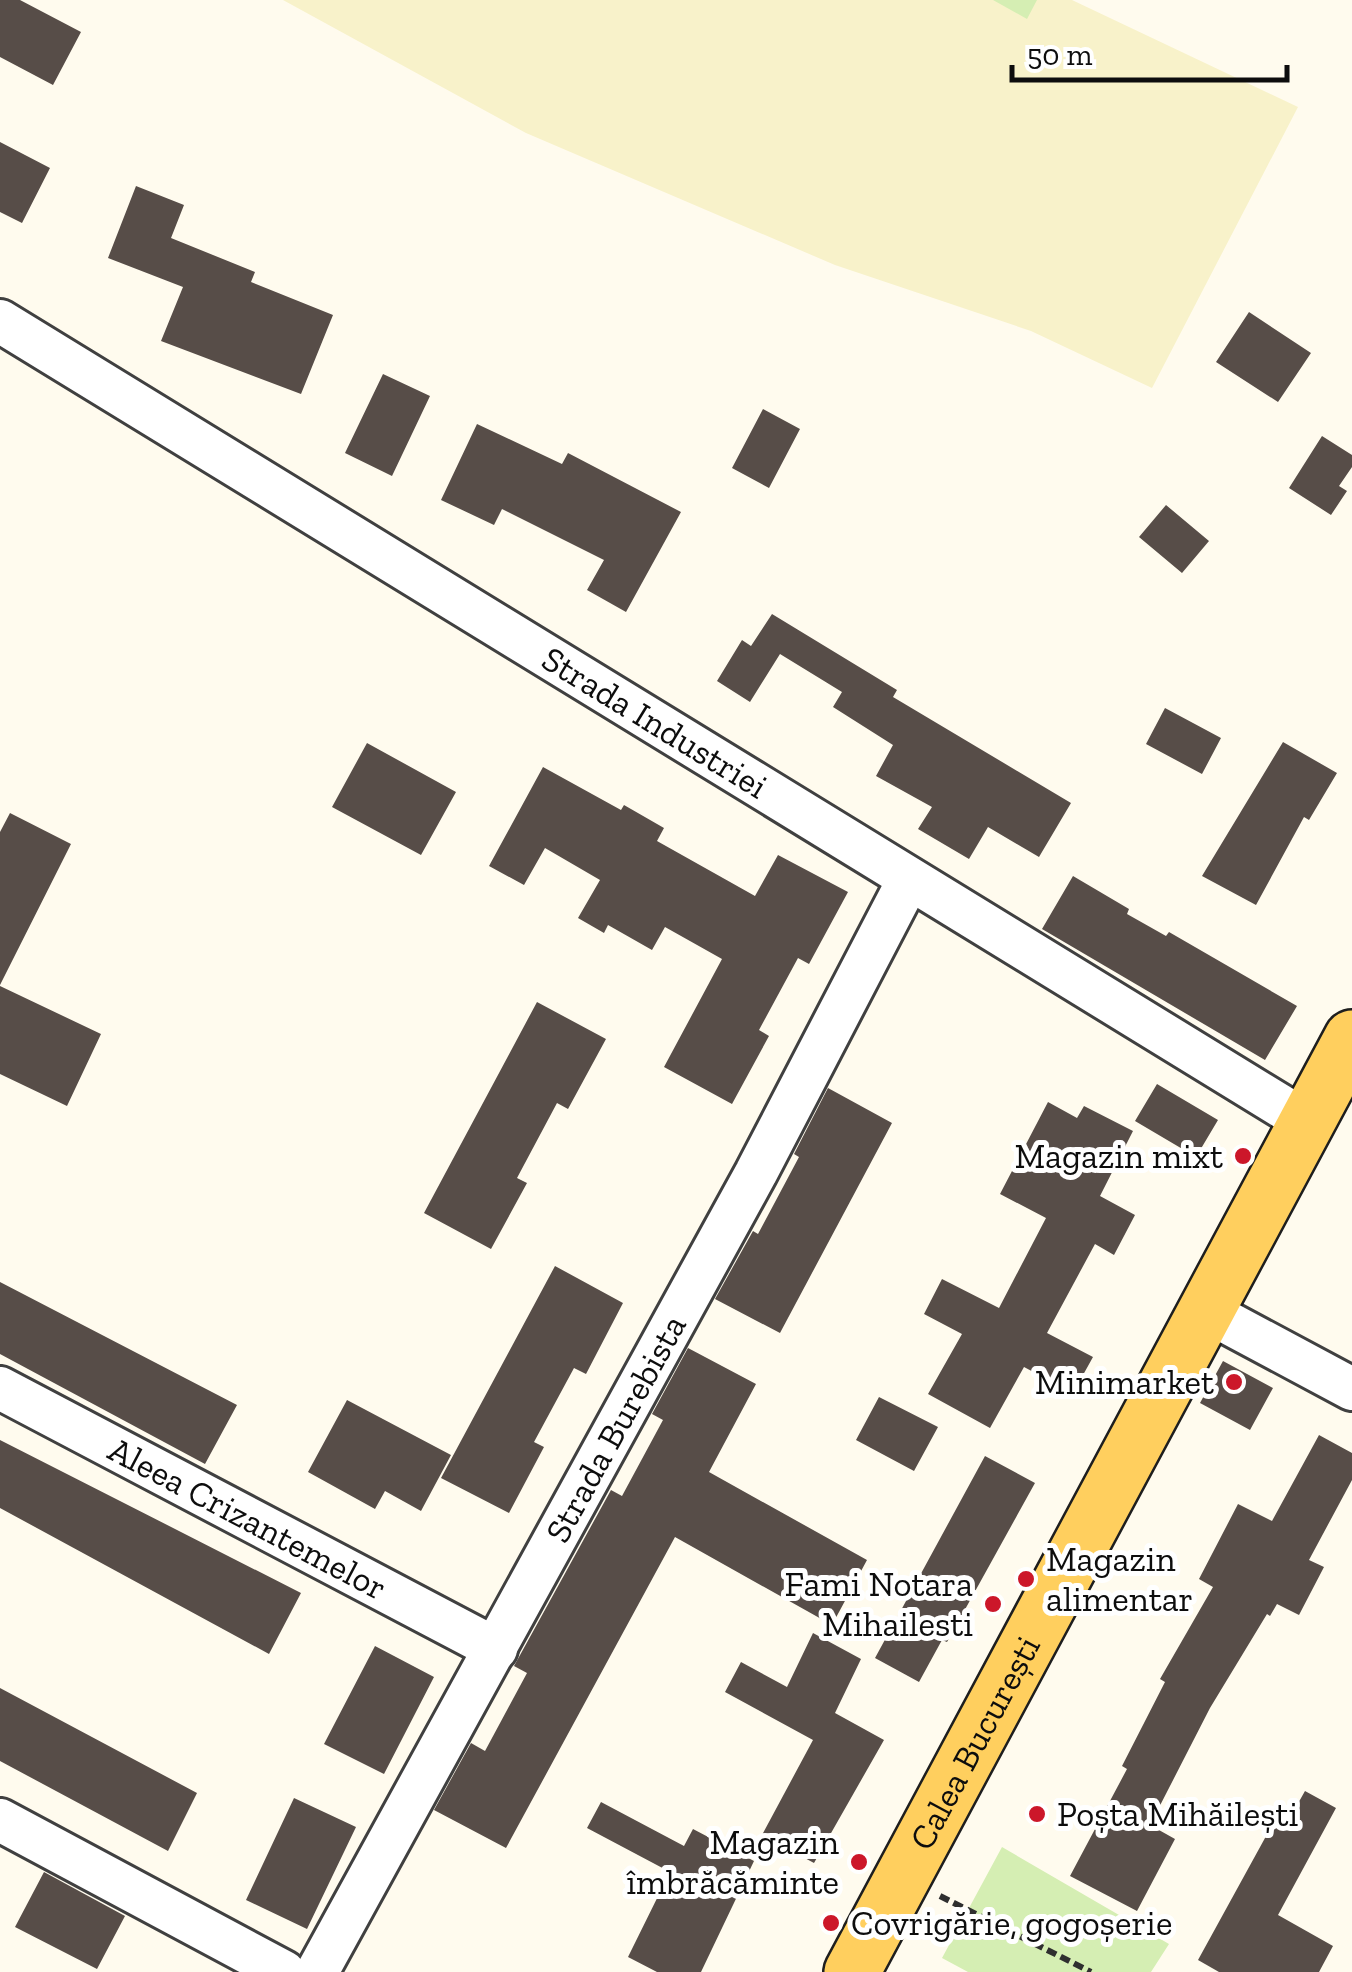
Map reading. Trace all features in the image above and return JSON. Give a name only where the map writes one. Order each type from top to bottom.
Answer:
[{"type":"main road","name":"Calea București","points":[[852,1972],[1352,1038]]},
{"type":"street","name":"Strada Industriei","points":[[0,321],[483,614],[908,881],[1307,1122]]},
{"type":"street","name":"Strada Burebista","points":[[317,1972],[756,1172],[908,881]]},
{"type":"street","points":[[1208,1312],[1352,1390]]},
{"type":"street","name":"Aleea Crizantemelor","points":[[0,1388],[496,1649]]},
{"type":"street","points":[[0,1820],[284,1972]]},
{"type":"path","points":[[904,1878],[1090,1972]]},
{"type":"shaded area","points":[[283,0],[1072,0],[1298,107],[1152,388],[1031,331],[835,265],[526,133]]},
{"type":"green space","points":[[993,0],[1037,0],[1027,19]]},
{"type":"green space","points":[[1002,1847],[1169,1944],[1151,1972],[968,1972],[942,1958]]},
{"type":"building","points":[[0,0],[20,0],[81,32],[53,85],[0,57]]},
{"type":"building","points":[[0,142],[50,168],[22,223],[0,212]]},
{"type":"building","points":[[136,186],[184,205],[171,238],[255,272],[251,282],[333,315],[301,394],[161,341],[183,287],[108,258]]},
{"type":"building","points":[[1249,312],[1311,353],[1278,402],[1216,362]]},
{"type":"building","points":[[383,374],[430,396],[392,476],[345,453]]},
{"type":"building","points":[[763,409],[800,429],[769,488],[732,468]]},
{"type":"building","points":[[477,424],[562,464],[568,453],[681,512],[626,612],[587,590],[604,560],[502,509],[494,525],[441,500]]},
{"type":"building","points":[[1322,436],[1352,455],[1352,467],[1339,486],[1347,491],[1331,515],[1289,488]]},
{"type":"building","points":[[1166,505],[1209,541],[1182,573],[1139,537]]},
{"type":"building","points":[[772,614],[897,690],[893,697],[1071,803],[1039,857],[988,827],[969,859],[918,829],[932,807],[876,776],[893,745],[833,707],[842,692],[780,654],[750,702],[717,681],[742,640],[751,646]]},
{"type":"building","points":[[1165,708],[1221,738],[1202,774],[1146,744]]},
{"type":"building","points":[[1283,742],[1337,773],[1309,820],[1304,817],[1256,905],[1202,876]]},
{"type":"building","points":[[367,743],[456,792],[421,855],[332,807]]},
{"type":"building","points":[[543,767],[621,810],[624,805],[664,828],[657,841],[755,896],[778,855],[848,892],[809,964],[798,958],[759,1030],[769,1036],[732,1104],[664,1067],[722,959],[665,927],[652,950],[608,925],[604,933],[578,918],[600,880],[545,848],[524,885],[489,866]]},
{"type":"building","points":[[10,813],[71,844],[0,985],[0,832]]},
{"type":"building","points":[[1073,876],[1129,909],[1127,914],[1166,936],[1169,932],[1297,1006],[1265,1060],[1042,929]]},
{"type":"building","points":[[0,986],[101,1034],[67,1106],[0,1074]]},
{"type":"building","points":[[537,1002],[606,1039],[568,1109],[557,1103],[517,1178],[527,1183],[491,1249],[424,1213]]},
{"type":"building","points":[[1157,1084],[1218,1120],[1196,1157],[1135,1121]]},
{"type":"building","points":[[828,1088],[892,1123],[780,1333],[715,1299],[753,1231],[758,1234],[799,1157],[794,1154]]},
{"type":"building","points":[[1048,1102],[1077,1118],[1084,1106],[1133,1131],[1100,1196],[1135,1215],[1114,1255],[1095,1244],[1047,1333],[1093,1357],[1073,1393],[1024,1367],[990,1428],[928,1394],[962,1334],[924,1314],[942,1279],[999,1308],[1046,1218],[1000,1194]]},
{"type":"building","points":[[555,1266],[623,1303],[586,1374],[574,1368],[534,1442],[544,1447],[509,1513],[441,1478]]},
{"type":"building","points":[[0,1282],[237,1405],[205,1464],[0,1354]]},
{"type":"building","points":[[688,1348],[756,1384],[709,1472],[867,1560],[832,1625],[675,1537],[506,1848],[434,1810],[471,1743],[485,1751],[527,1673],[514,1666],[611,1490],[622,1496],[663,1420],[652,1414]]},
{"type":"building","points":[[1223,1361],[1273,1388],[1250,1430],[1200,1403]]},
{"type":"building","points":[[879,1397],[938,1427],[914,1471],[856,1440]]},
{"type":"building","points":[[347,1400],[451,1455],[421,1511],[385,1491],[375,1509],[308,1472]]},
{"type":"building","points":[[1319,1435],[1352,1453],[1352,1480],[1309,1560],[1324,1567],[1299,1615],[1277,1604],[1270,1616],[1267,1614],[1210,1708],[1150,1825],[1175,1839],[1137,1911],[1070,1876],[1127,1769],[1122,1766],[1165,1682],[1160,1679],[1213,1587],[1199,1579],[1238,1504],[1272,1521]]},
{"type":"building","points":[[0,1440],[301,1593],[269,1654],[0,1508]]},
{"type":"building","points":[[985,1456],[1035,1483],[947,1642],[942,1640],[919,1682],[875,1658]]},
{"type":"building","points":[[813,1633],[861,1659],[835,1713],[884,1740],[814,1863],[762,1835],[813,1740],[725,1692],[741,1662],[787,1687]]},
{"type":"building","points":[[375,1646],[434,1677],[384,1774],[324,1744]]},
{"type":"building","points":[[0,1688],[197,1793],[168,1851],[0,1761]]},
{"type":"building","points":[[1305,1791],[1336,1808],[1278,1915],[1333,1946],[1319,1972],[1219,1972],[1198,1960],[1281,1809],[1292,1814]]},
{"type":"building","points":[[294,1798],[356,1827],[307,1929],[246,1900]]},
{"type":"building","points":[[601,1802],[684,1846],[693,1829],[754,1861],[701,1972],[657,1972],[628,1957],[670,1872],[587,1828]]},
{"type":"building","points":[[44,1872],[125,1916],[97,1969],[15,1927]]},
{"type":"place","name":"Magazin mixt","points":[[1243,1156]]},
{"type":"place","name":"Minimarket","points":[[1234,1382]]},
{"type":"place","name":"Magazin alimentar","points":[[1026,1579]]},
{"type":"place","name":"Fami Notara Mihailesti","points":[[993,1604]]},
{"type":"place","name":"Poșta Mihăilești","points":[[1037,1814]]},
{"type":"place","name":"Magazin îmbrăcăminte","points":[[859,1862]]},
{"type":"place","name":"Covrigărie, gogoșerie","points":[[831,1923]]}]
